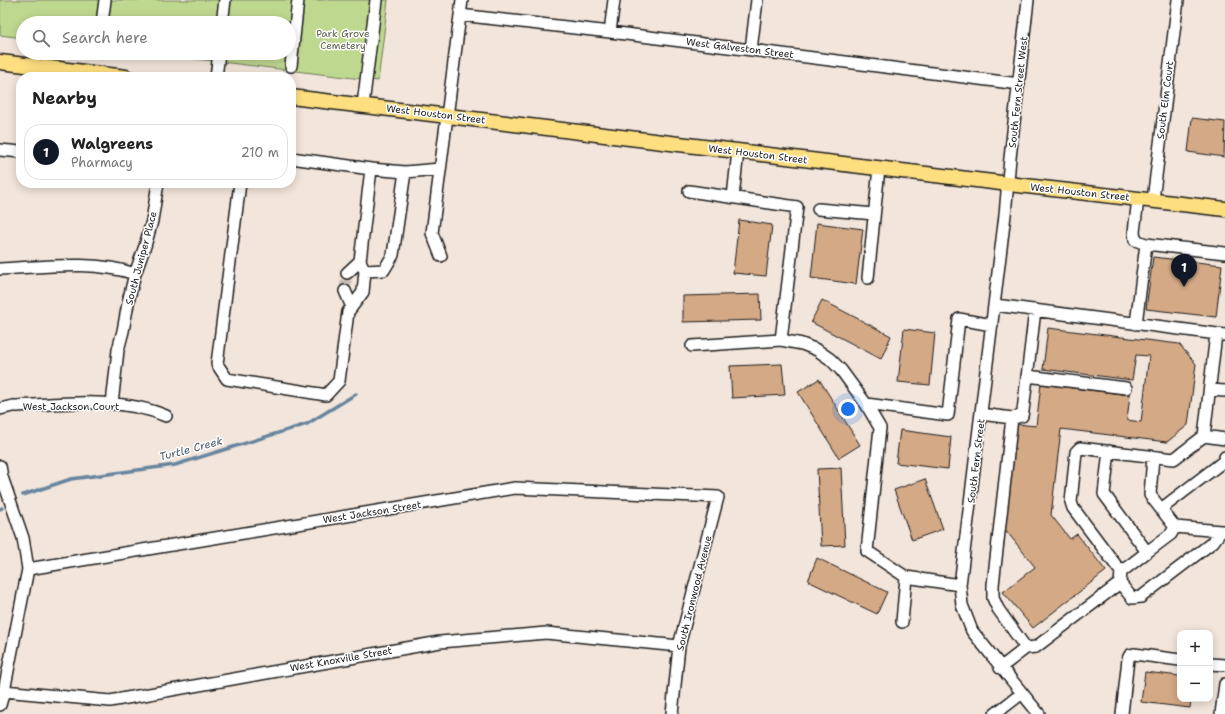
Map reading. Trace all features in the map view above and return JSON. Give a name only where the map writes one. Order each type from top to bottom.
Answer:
[{"type":"main road","points":[[0,62],[84,72]]},
{"type":"main road","name":"West Houston Street","points":[[296,98],[1225,209]]},
{"type":"street","points":[[103,16],[105,0]]},
{"type":"street","points":[[223,16],[225,0]]},
{"type":"street","points":[[296,16],[298,0]]},
{"type":"street","points":[[364,105],[376,0]]},
{"type":"street","points":[[441,256],[432,233],[462,0]]},
{"type":"street","points":[[610,32],[614,0]]},
{"type":"street","points":[[751,50],[757,0]]},
{"type":"street","name":"South Fern Street West","points":[[1008,184],[1028,0]]},
{"type":"street","name":"South Elm Court","points":[[1153,200],[1178,0]]},
{"type":"street","name":"West Galveston Street","points":[[460,15],[610,32],[1019,84]]},
{"type":"street","points":[[217,72],[218,60]]},
{"type":"street","points":[[290,66],[291,60]]},
{"type":"street","points":[[0,150],[16,152]]},
{"type":"street","points":[[732,198],[738,151]]},
{"type":"street","points":[[296,159],[404,172],[440,169]]},
{"type":"street","points":[[868,278],[879,168]]},
{"type":"street","points":[[239,188],[217,364],[227,379],[326,395],[339,380],[348,312],[363,292],[366,272],[360,261],[371,169]]},
{"type":"street","points":[[366,272],[384,270],[393,255],[404,172]]},
{"type":"street","name":"South Fern Street","points":[[1008,184],[995,305],[960,585],[962,606],[972,631],[1038,714]]},
{"type":"street","name":"South Juniper Place","points":[[112,404],[118,350],[135,274],[146,246],[157,188]]},
{"type":"street","points":[[689,191],[797,207],[781,340]]},
{"type":"street","points":[[1138,199],[1134,232],[1135,240],[1146,244],[1225,253]]},
{"type":"street","points":[[818,209],[874,214]]},
{"type":"street","points":[[1136,324],[1146,244]]},
{"type":"street","points":[[348,273],[360,261]]},
{"type":"street","points":[[0,269],[90,266],[122,269],[135,274]]},
{"type":"street","points":[[345,291],[352,307]]},
{"type":"street","points":[[995,305],[1221,335],[1210,390],[1204,436],[1174,459],[1080,448],[1076,452],[1070,502],[1121,578],[1132,598],[1141,597],[1213,542],[1223,531]]},
{"type":"street","points":[[981,414],[1012,418],[1022,416],[1035,310]]},
{"type":"street","points":[[866,404],[948,415],[959,320],[992,325]]},
{"type":"street","points":[[692,346],[781,340],[807,346],[817,350],[830,359],[841,370],[866,404],[880,428],[867,551],[906,577],[960,585]]},
{"type":"street","points":[[1027,376],[1126,388]]},
{"type":"street","points":[[1210,390],[1225,391]]},
{"type":"street","name":"West Jackson Court","points":[[0,409],[13,406],[112,404],[139,407],[166,416]]},
{"type":"street","points":[[1012,418],[993,585],[993,598],[998,609],[1026,648]]},
{"type":"street","points":[[1204,436],[1225,439]]},
{"type":"street","points":[[1109,451],[1104,494],[1147,552]]},
{"type":"street","points":[[1153,457],[1150,495],[1175,527],[1223,531]]},
{"type":"street","points":[[1161,509],[1224,461],[1225,457]]},
{"type":"street","points":[[0,706],[28,569],[23,538],[1,474]]},
{"type":"street","name":"West Jackson Street","points":[[28,569],[515,488],[718,497]]},
{"type":"street","name":"South Ironwood Avenue","points":[[672,714],[679,646],[718,497]]},
{"type":"street","points":[[1000,668],[1026,648],[1036,647],[1121,578],[1147,552],[1171,534],[1175,527]]},
{"type":"street","points":[[902,622],[906,577]]},
{"type":"street","name":"West Knoxville Street","points":[[4,692],[110,701],[440,642],[546,633],[679,646]]},
{"type":"street","points":[[1122,714],[1130,655],[1134,654],[1177,660]]},
{"type":"street","points":[[1213,664],[1225,665]]},
{"type":"street","points":[[1221,714],[1225,684]]},
{"type":"street","points":[[995,714],[1021,694]]},
{"type":"green space","name":"Park Grove Cemetery","points":[[0,0],[388,0],[378,81],[205,60],[296,60],[296,16],[16,16],[16,37],[0,35]]},
{"type":"building","points":[[1192,118],[1225,122],[1224,157],[1188,152]]},
{"type":"building","points":[[739,220],[772,225],[766,276],[733,273]]},
{"type":"building","points":[[817,223],[863,229],[856,284],[811,278]]},
{"type":"building","points":[[1153,257],[1222,265],[1216,317],[1146,309]]},
{"type":"building","points":[[760,294],[761,320],[683,322],[683,296]]},
{"type":"building","points":[[822,300],[891,336],[881,359],[811,322]]},
{"type":"building","points":[[1048,328],[1179,344],[1196,364],[1188,425],[1167,442],[1061,429],[1051,515],[1070,539],[1077,534],[1106,571],[1033,628],[1003,592],[1035,567],[1004,528],[1017,424],[1036,426],[1041,384],[1130,395],[1127,420],[1141,422],[1149,356],[1136,355],[1132,380],[1043,369]]},
{"type":"building","points":[[904,329],[935,333],[930,385],[898,382]]},
{"type":"building","points":[[782,364],[785,395],[732,398],[730,366]]},
{"type":"building","points":[[819,379],[860,445],[839,458],[798,392]]},
{"type":"building","points":[[900,430],[951,437],[948,469],[896,463]]},
{"type":"building","points":[[841,468],[845,545],[821,546],[817,469]]},
{"type":"building","points":[[925,479],[943,529],[912,540],[894,490]]},
{"type":"building","points":[[817,558],[887,592],[877,614],[808,581]]},
{"type":"building","points":[[1145,672],[1177,676],[1177,702],[1191,702],[1190,708],[1141,702]]},
{"type":"waterway","name":"Turtle Creek","points":[[23,495],[71,479],[175,465],[307,424],[356,394]]},
{"type":"tunnel","points":[[345,291],[347,273]]},
{"type":"place","name":"Walgreens","points":[[1184,287]]}]
